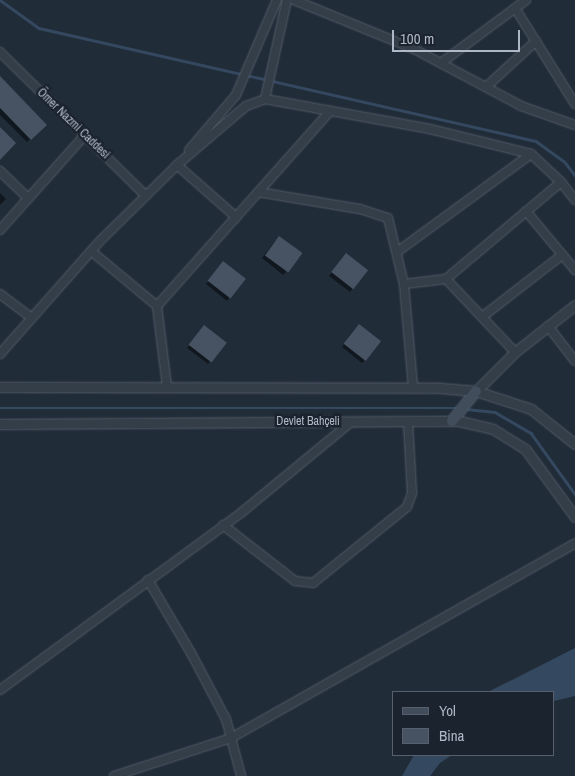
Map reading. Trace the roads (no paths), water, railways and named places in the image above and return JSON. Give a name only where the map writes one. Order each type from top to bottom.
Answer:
[{"type":"main road","points":[[452,421],[476,392]]},
{"type":"street","points":[[177,165],[236,95],[277,0]]},
{"type":"street","points":[[265,99],[287,0]]},
{"type":"street","points":[[294,0],[441,63],[520,106],[575,125]]},
{"type":"street","points":[[441,63],[526,0]]},
{"type":"street","points":[[515,8],[575,104]]},
{"type":"street","points":[[486,87],[536,42]]},
{"type":"street","name":"Ömer Nazmi Caddesi","points":[[0,52],[146,196]]},
{"type":"street","points":[[0,354],[91,251],[177,165],[246,106],[265,99],[430,129],[531,154],[561,182],[575,200]]},
{"type":"street","points":[[156,306],[330,111]]},
{"type":"street","points":[[0,230],[85,135]]},
{"type":"street","points":[[397,252],[531,154]]},
{"type":"street","points":[[177,165],[236,217]]},
{"type":"street","points":[[0,171],[28,198]]},
{"type":"street","points":[[404,284],[446,279],[561,182]]},
{"type":"street","points":[[258,192],[360,209],[388,218],[404,284],[412,387]]},
{"type":"street","points":[[526,211],[575,270]]},
{"type":"street","points":[[91,251],[156,306],[167,386]]},
{"type":"street","points":[[482,317],[562,254]]},
{"type":"street","points":[[446,279],[515,352]]},
{"type":"street","points":[[0,294],[32,318]]},
{"type":"street","points":[[476,392],[515,352],[575,305]]},
{"type":"street","points":[[548,326],[575,361]]},
{"type":"street","points":[[0,386],[412,387],[476,392],[532,409],[575,444]]},
{"type":"street","name":"Devlet Bahçeli","points":[[0,424],[452,421],[493,429],[526,450],[575,517]]},
{"type":"street","points":[[0,690],[223,525],[351,422]]},
{"type":"street","points":[[223,525],[295,581],[313,583],[407,507],[412,493],[408,422]]},
{"type":"street","points":[[114,776],[231,738],[575,543]]},
{"type":"street","points":[[148,580],[192,653],[226,719],[241,776]]},
{"type":"water","points":[[575,648],[575,696],[555,701],[555,691],[490,691]]},
{"type":"water","points":[[413,756],[450,756],[440,763],[430,776],[402,776]]},
{"type":"waterway","points":[[0,0],[39,28],[536,141],[564,161],[575,175]]},
{"type":"waterway","points":[[0,408],[458,408]]},
{"type":"waterway","points":[[466,409],[495,412],[531,433],[575,494]]}]
